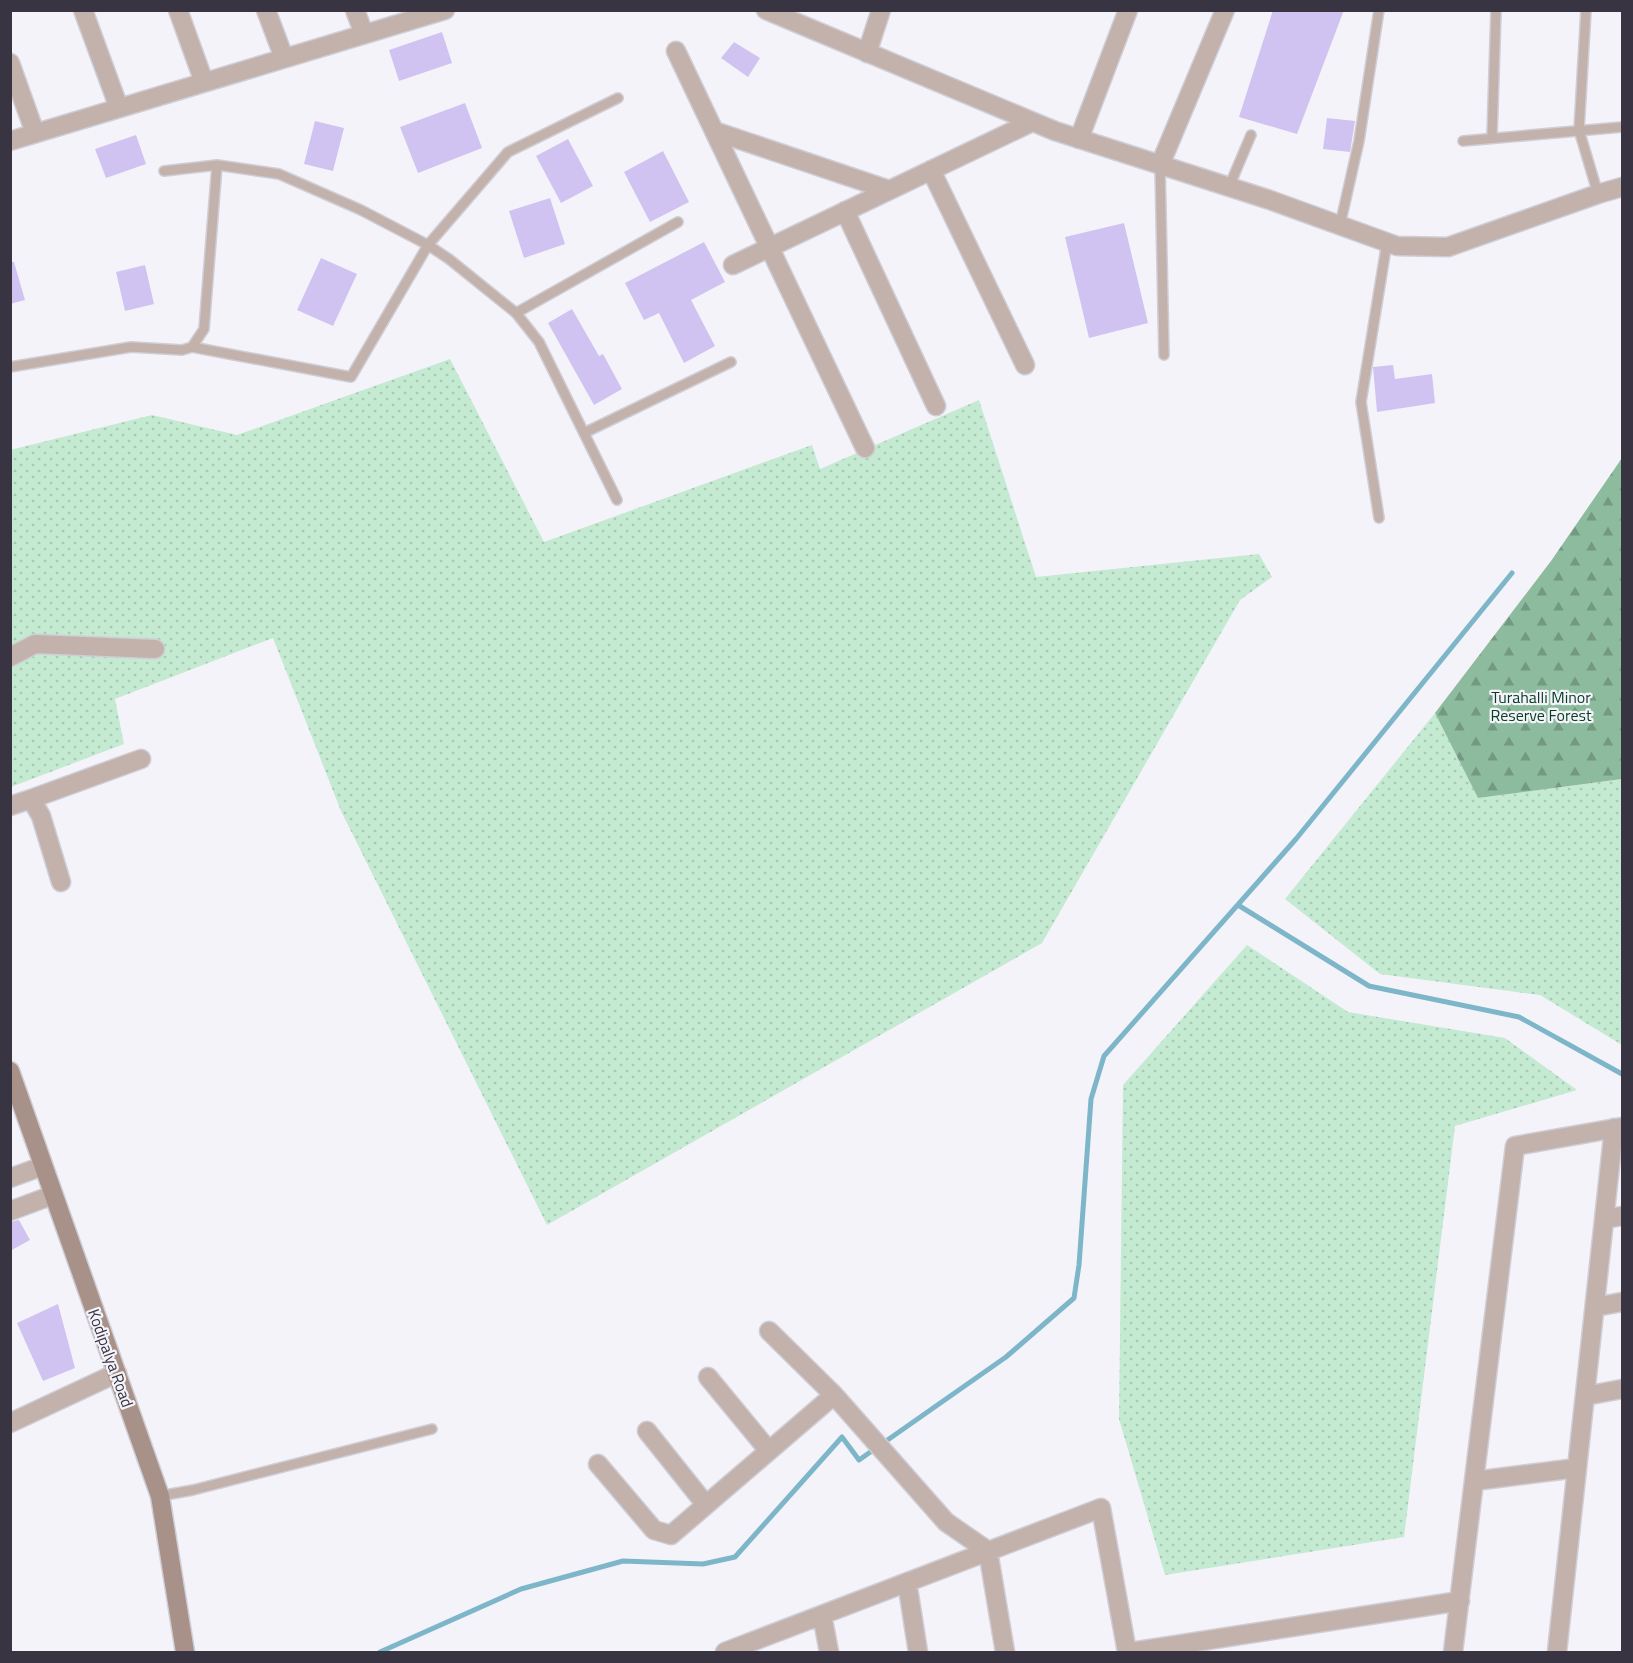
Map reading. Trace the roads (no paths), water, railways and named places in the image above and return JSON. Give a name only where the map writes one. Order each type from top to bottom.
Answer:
[{"type":"main road","name":"Kodipalya Road","points":[[10,1071],[160,1496],[185,1653]]},
{"type":"street","points":[[83,10],[119,108]]},
{"type":"street","points":[[178,10],[204,82]]},
{"type":"street","points":[[266,10],[284,58]]},
{"type":"street","points":[[355,10],[364,34]]},
{"type":"street","points":[[10,141],[445,10]]},
{"type":"street","points":[[766,10],[790,15],[867,52],[1032,122],[1229,187],[1397,246],[1448,247],[1623,187]]},
{"type":"street","points":[[867,52],[881,10]]},
{"type":"street","points":[[1079,139],[1128,10]]},
{"type":"street","points":[[1160,165],[1225,10]]},
{"type":"street","points":[[676,51],[865,448]]},
{"type":"street","points":[[10,63],[35,133]]},
{"type":"street","points":[[733,265],[1032,122]]},
{"type":"street","points":[[714,131],[889,190]]},
{"type":"street","points":[[932,170],[1025,365]]},
{"type":"street","points":[[845,211],[936,406]]},
{"type":"street","points":[[10,657],[35,644],[155,649]]},
{"type":"street","points":[[10,806],[141,759]]},
{"type":"street","points":[[31,799],[41,816],[61,882]]},
{"type":"street","points":[[1453,1653],[1515,1146],[1618,1128],[1604,1219],[1557,1653]]},
{"type":"street","points":[[10,1178],[43,1166]]},
{"type":"street","points":[[10,1211],[53,1195]]},
{"type":"street","points":[[1604,1219],[1623,1216]]},
{"type":"street","points":[[1595,1307],[1623,1302]]},
{"type":"street","points":[[769,1331],[834,1395],[946,1522],[988,1551],[1005,1653]]},
{"type":"street","points":[[10,1423],[117,1373]]},
{"type":"street","points":[[708,1377],[769,1451]]},
{"type":"street","points":[[1585,1396],[1623,1389]]},
{"type":"street","points":[[598,1464],[654,1530],[671,1535],[834,1395]]},
{"type":"street","points":[[647,1431],[706,1505]]},
{"type":"street","points":[[1474,1481],[1577,1468]]},
{"type":"street","points":[[725,1653],[743,1649],[822,1615],[1101,1508],[1129,1653],[1460,1601]]},
{"type":"street","points":[[907,1582],[918,1653]]},
{"type":"street","points":[[822,1615],[829,1653]]},
{"type":"lane","points":[[1340,225],[1359,141],[1379,10]]},
{"type":"lane","points":[[1492,137],[1496,10]]},
{"type":"lane","points":[[1586,10],[1579,130],[1598,194]]},
{"type":"lane","points":[[10,367],[131,347],[182,350],[192,347],[351,377],[428,245],[508,152],[618,98]]},
{"type":"lane","points":[[1463,141],[1623,127]]},
{"type":"lane","points":[[1229,187],[1251,135]]},
{"type":"lane","points":[[192,347],[204,329],[217,165]]},
{"type":"lane","points":[[164,171],[217,165],[279,174],[361,210],[428,245],[449,259],[516,313],[539,342],[617,500]]},
{"type":"lane","points":[[1160,165],[1164,355]]},
{"type":"lane","points":[[516,313],[678,222]]},
{"type":"lane","points":[[1380,518],[1361,402],[1387,242]]},
{"type":"lane","points":[[584,433],[731,362]]},
{"type":"lane","points":[[160,1496],[193,1491],[432,1429]]},
{"type":"waterway","points":[[380,1652],[521,1589],[623,1561],[703,1564],[735,1557],[842,1437],[859,1460],[1006,1357],[1074,1298],[1079,1265],[1091,1099],[1104,1056],[1296,839],[1512,573]]},
{"type":"waterway","points":[[1238,905],[1369,986],[1519,1017],[1622,1074]]},
{"type":"park label","name":"Turahalli Minor Reserve Forest","points":[[1541,706]]}]
